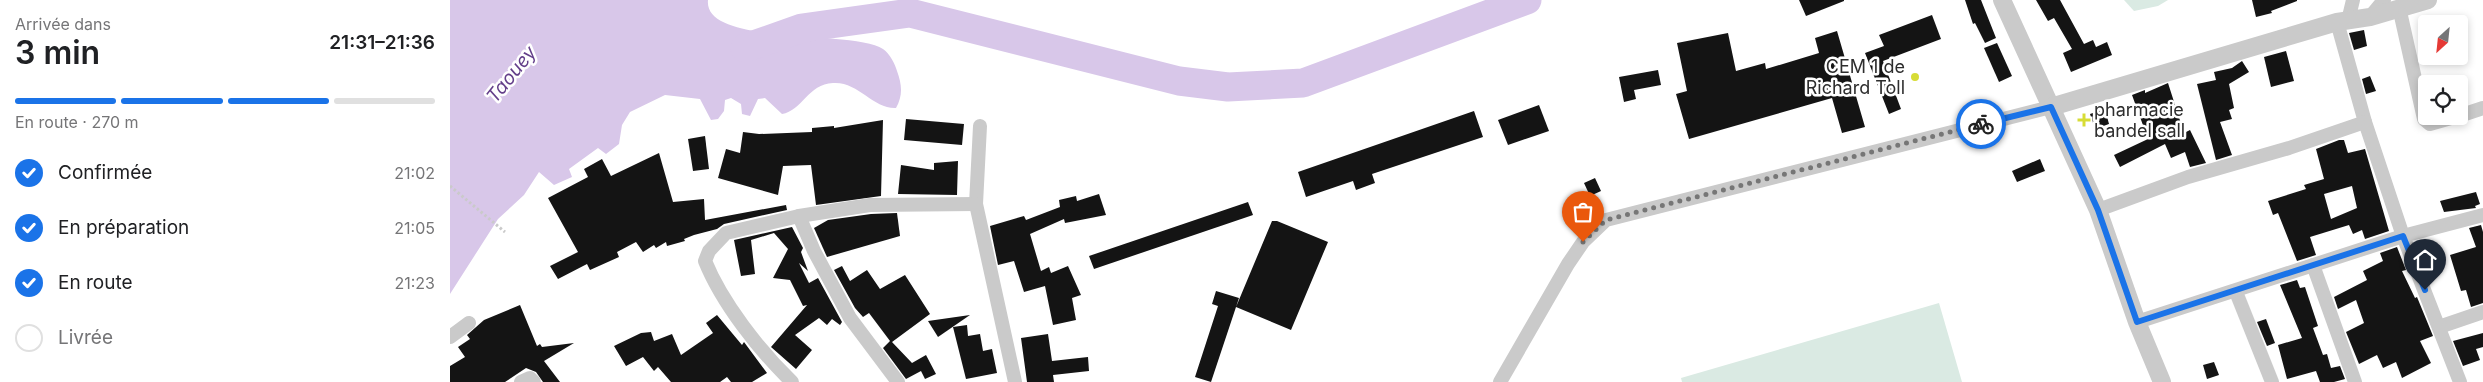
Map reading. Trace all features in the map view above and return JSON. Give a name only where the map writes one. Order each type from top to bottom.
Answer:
[{"type":"street","points":[[2002,0],[2098,210],[2137,322],[2162,382]]},
{"type":"street","points":[[2353,0],[2343,21],[2365,122],[2403,236],[2460,382]]},
{"type":"street","points":[[1500,382],[1568,264],[1583,242],[1606,220],[2051,107],[2343,21],[2370,17],[2392,3],[2428,0]]},
{"type":"street","points":[[2392,3],[2418,97]]},
{"type":"street","points":[[2468,113],[2483,108]]},
{"type":"street","points":[[2098,210],[2188,177],[2289,148],[2365,122]]},
{"type":"street","points":[[980,126],[976,204],[1015,382]]},
{"type":"street","points":[[792,382],[739,319],[712,277],[705,261],[709,251],[726,233],[799,216],[870,205],[976,204]]},
{"type":"street","points":[[2137,322],[2236,292],[2249,285],[2403,236],[2483,215]]},
{"type":"street","points":[[799,216],[850,318],[898,382]]},
{"type":"street","points":[[2313,265],[2355,382]]},
{"type":"street","points":[[2236,292],[2272,382]]},
{"type":"street","points":[[2439,327],[2483,312]]},
{"type":"street","points":[[450,337],[469,323]]},
{"type":"street","points":[[521,382],[530,378],[534,382]]},
{"type":"path","points":[[450,186],[505,232]]},
{"type":"shaded area","points":[[2124,0],[2168,0],[2158,6],[2134,11]]},
{"type":"shaded area","points":[[1939,303],[1962,382],[1682,382],[1681,378]]},
{"type":"water","name":"Taouey","points":[[450,0],[708,0],[713,15],[729,25],[783,35],[867,43],[883,49],[894,62],[899,76],[901,85],[900,99],[896,108],[888,107],[850,86],[833,83],[824,84],[811,92],[789,112],[782,114],[765,98],[758,99],[750,116],[742,114],[741,104],[731,98],[725,100],[724,111],[718,119],[711,120],[700,99],[665,95],[630,112],[622,125],[619,144],[606,154],[598,148],[569,169],[572,177],[554,185],[539,172],[524,195],[498,219],[450,294]]},
{"type":"building","points":[[1799,0],[1844,0],[1844,1],[1806,16]]},
{"type":"building","points":[[1965,0],[1981,0],[1996,38],[1985,43],[1975,23],[1973,24]]},
{"type":"building","points":[[2036,0],[2060,0],[2084,44],[2093,40],[2096,47],[2107,42],[2112,55],[2071,72],[2063,53],[2072,49],[2054,18],[2048,21]]},
{"type":"building","points":[[2252,0],[2297,1],[2271,11],[2272,13],[2256,17]]},
{"type":"building","points":[[1932,15],[1941,39],[1883,61],[1901,109],[1889,114],[1865,53],[1884,46],[1879,35]]},
{"type":"building","points":[[2364,30],[2367,46],[2354,50],[2349,33]]},
{"type":"building","points":[[1837,31],[1865,127],[1842,133],[1832,98],[1689,139],[1676,94],[1687,91],[1677,43],[1728,33],[1736,71],[1765,63],[1766,69],[1819,53],[1815,38]]},
{"type":"building","points":[[1997,43],[2012,76],[1999,82],[1984,48]]},
{"type":"building","points":[[2286,51],[2294,81],[2271,87],[2264,57]]},
{"type":"building","points":[[2242,61],[2249,72],[2229,84],[2234,108],[2229,110],[2232,119],[2220,122],[2232,155],[2216,160],[2197,84],[2216,80],[2214,72],[2232,68]]},
{"type":"building","points":[[1658,70],[1661,85],[1634,90],[1636,99],[1624,102],[1619,77]]},
{"type":"building","points":[[2370,76],[2376,91],[2366,94],[2362,79]]},
{"type":"building","points":[[2168,83],[2184,133],[2190,130],[2206,163],[2190,167],[2185,152],[2171,158],[2165,144],[2120,167],[2114,155],[2148,139],[2132,95],[2145,90],[2145,93]]},
{"type":"building","points":[[1539,105],[1549,131],[1508,145],[1498,120]]},
{"type":"building","points":[[2105,109],[2109,124],[2095,129],[2090,114]]},
{"type":"building","points":[[1474,111],[1483,137],[1372,174],[1375,183],[1356,190],[1353,181],[1306,197],[1298,172]]},
{"type":"building","points":[[906,119],[964,124],[962,145],[904,140]]},
{"type":"building","points":[[883,120],[881,196],[816,205],[811,165],[783,166],[778,195],[718,178],[726,149],[740,153],[743,132],[759,134],[812,132],[812,128],[834,126],[834,128]]},
{"type":"building","points":[[705,136],[709,169],[693,171],[688,139]]},
{"type":"building","points":[[2339,140],[2344,140],[2348,153],[2365,149],[2389,231],[2365,239],[2362,230],[2353,234],[2349,225],[2310,237],[2316,255],[2297,261],[2278,213],[2273,215],[2268,201],[2306,189],[2304,185],[2324,179],[2316,149]],"holes":[[[2352,186],[2357,208],[2331,219],[2324,194]]]},
{"type":"building","points":[[659,153],[673,202],[704,199],[705,220],[786,205],[787,210],[724,224],[717,229],[684,239],[685,241],[667,246],[666,242],[656,248],[654,245],[643,252],[636,242],[617,252],[619,257],[590,270],[587,264],[558,279],[550,266],[578,252],[548,198],[588,177],[584,169],[602,159],[611,176]]},
{"type":"building","points":[[2040,159],[2045,171],[2017,182],[2012,171]]},
{"type":"building","points":[[958,161],[957,195],[898,194],[901,165],[934,170],[934,163]]},
{"type":"building","points":[[1595,178],[1601,191],[1590,196],[1584,183]]},
{"type":"building","points":[[2476,192],[2480,204],[2475,206],[2476,208],[2444,212],[2440,201]]},
{"type":"building","points":[[1099,194],[1106,215],[1065,223],[1064,219],[1030,234],[1041,271],[1049,267],[1051,273],[1068,266],[1081,295],[1072,298],[1076,320],[1053,325],[1045,286],[1024,292],[1014,261],[998,265],[990,226],[1024,216],[1026,220],[1060,207],[1059,200],[1076,196],[1077,201]]},
{"type":"building","points":[[1248,202],[1253,215],[1094,269],[1089,256]]},
{"type":"building","points":[[897,213],[900,236],[827,257],[814,228],[828,220],[871,214]]},
{"type":"building","points":[[1272,221],[1277,221],[1328,242],[1291,330],[1236,307]]},
{"type":"building","points":[[2481,225],[2483,232],[2483,303],[2471,307],[2466,290],[2461,291],[2450,255],[2476,247],[2469,228]]},
{"type":"building","points":[[792,227],[803,248],[801,252],[808,271],[799,263],[809,283],[818,278],[842,322],[840,325],[832,319],[827,325],[819,318],[795,335],[812,350],[796,369],[771,347],[807,305],[803,306],[790,280],[773,278],[788,249],[774,233],[751,240],[755,274],[741,276],[734,240]]},
{"type":"building","points":[[2397,247],[2406,270],[2402,271],[2415,298],[2417,297],[2433,336],[2420,341],[2431,363],[2402,378],[2396,362],[2383,368],[2377,355],[2359,364],[2346,332],[2364,323],[2356,300],[2338,309],[2334,297],[2367,280],[2363,271],[2383,261],[2380,253]]},
{"type":"building","points":[[842,266],[850,281],[867,270],[880,289],[905,275],[930,314],[892,342],[912,363],[926,355],[936,374],[925,379],[921,371],[906,379],[883,348],[890,341],[869,313],[863,317],[855,308],[834,270]]},
{"type":"building","points":[[2297,280],[2300,288],[2305,287],[2318,326],[2313,328],[2323,355],[2327,354],[2331,368],[2340,366],[2345,379],[2334,382],[2320,382],[2316,371],[2287,379],[2278,345],[2302,338],[2280,285]]},
{"type":"building","points":[[1216,291],[1239,298],[1211,382],[1195,377],[1218,306],[1212,304]]},
{"type":"building","points":[[520,305],[537,346],[540,344],[542,347],[574,343],[544,361],[560,382],[543,382],[536,372],[526,368],[505,382],[450,382],[450,366],[465,357],[458,347],[470,339],[467,335],[484,320]]},
{"type":"building","points":[[717,315],[742,345],[744,342],[767,373],[752,382],[731,382],[727,377],[720,382],[671,382],[658,367],[654,371],[643,357],[626,366],[614,346],[641,333],[651,332],[654,341],[672,334],[681,355],[713,333],[706,323]]},
{"type":"building","points":[[970,315],[938,337],[928,321]]},
{"type":"building","points":[[2266,319],[2275,343],[2267,346],[2257,322]]},
{"type":"building","points":[[967,325],[968,336],[980,334],[983,351],[992,349],[997,373],[966,379],[953,327]]},
{"type":"building","points":[[2483,333],[2483,347],[2476,349],[2480,360],[2463,366],[2453,341]]},
{"type":"building","points":[[1048,334],[1052,361],[1088,357],[1089,371],[1053,375],[1054,382],[1027,382],[1021,338]]},
{"type":"building","points":[[2214,362],[2219,375],[2207,379],[2203,365]]},
{"type":"waterway","points":[[745,48],[802,28],[910,13],[1179,81],[1228,87],[1303,83],[1527,0]]},
{"type":"way so far","points":[[1583,242],[1606,220],[1981,124]]},
{"type":"place","name":"CEM 1 de Richard Toll","points":[[1915,77]]},
{"type":"place","name":"pharmacie bandel sall","points":[[2084,120]]},
{"type":"route","points":[[1981,124],[2051,107],[2098,210],[2137,322],[2236,292],[2249,285],[2403,236],[2425,290]]}]
